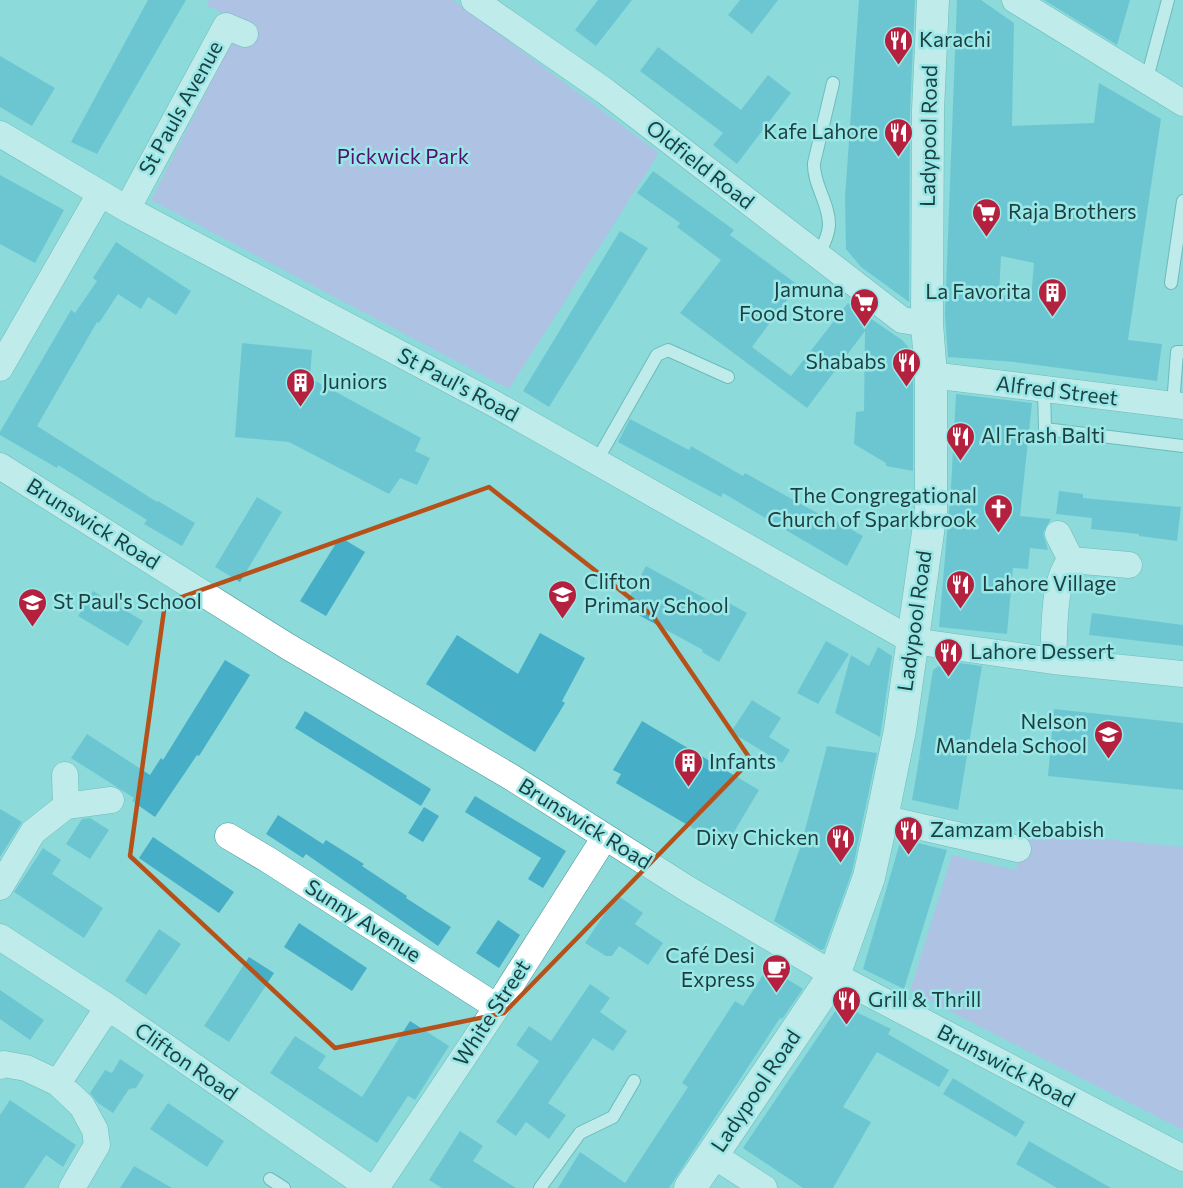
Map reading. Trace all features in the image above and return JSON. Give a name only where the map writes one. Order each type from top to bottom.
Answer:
[{"type":"street","name":"Oldfield Road","points":[[474,0],[605,91],[902,320],[927,324]]},
{"type":"street","name":"Ladypool Road","points":[[690,1188],[834,975],[869,877],[900,730],[931,511],[931,375],[927,324],[928,110],[933,0]]},
{"type":"street","points":[[1015,0],[1183,103]]},
{"type":"street","name":"St Pauls Avenue","points":[[126,208],[226,26],[245,34]]},
{"type":"street","name":"St Paul's Road","points":[[0,135],[100,194],[493,403],[913,641]]},
{"type":"street","points":[[0,368],[100,194]]},
{"type":"street","name":"Alfred Street","points":[[931,375],[1178,406]]},
{"type":"street","name":"Brunswick Road","points":[[0,466],[287,646],[511,777],[686,888],[834,975],[1183,1158]]},
{"type":"street","points":[[1058,534],[1071,560]]},
{"type":"street","points":[[1053,661],[1058,593],[1063,568],[1071,560]]},
{"type":"street","points":[[1071,560],[1129,566]]},
{"type":"street","points":[[913,641],[1053,661],[1183,674]]},
{"type":"street","points":[[65,775],[66,807]]},
{"type":"street","points":[[0,887],[33,832],[66,807],[111,800]]},
{"type":"street","points":[[882,818],[1018,849]]},
{"type":"street","name":"Sunny Avenue","points":[[228,836],[497,1007]]},
{"type":"street","name":"White Street","points":[[376,1188],[497,1007],[605,837]]},
{"type":"street","name":"Clifton Road","points":[[0,937],[108,1007],[370,1188]]},
{"type":"street","points":[[58,1083],[108,1007]]},
{"type":"street","points":[[0,1066],[4,1064],[26,1068],[58,1083],[82,1106],[95,1130],[97,1145],[72,1188]]},
{"type":"street","points":[[713,1155],[764,1188]]},
{"type":"lane","points":[[1146,82],[1168,0]]},
{"type":"lane","points":[[818,257],[829,229],[829,223],[814,174],[814,163],[833,83]]},
{"type":"lane","points":[[1171,283],[1183,201]]},
{"type":"lane","points":[[596,462],[657,355],[668,350],[729,377]]},
{"type":"lane","points":[[1178,406],[1177,352],[1183,352]]},
{"type":"lane","points":[[1044,389],[1045,429],[1183,446]]},
{"type":"lane","points":[[540,1188],[580,1133],[613,1117],[634,1081]]},
{"type":"lane","points":[[270,1179],[284,1188]]},
{"type":"highlighted area","points":[[489,487],[653,616],[751,760],[504,1013],[335,1048],[130,856],[165,603]]},
{"type":"green space","name":"Pickwick Park","points":[[209,0],[453,0],[659,153],[509,389],[151,200],[242,22],[206,5]]},
{"type":"green space","points":[[1027,831],[1183,847],[1183,1130],[910,991],[952,855],[1016,870]]},
{"type":"building","points":[[148,0],[186,0],[97,154],[71,142]]},
{"type":"building","points":[[598,0],[632,0],[596,46],[575,30]]},
{"type":"building","points":[[740,0],[778,0],[752,34],[728,15]]},
{"type":"building","points":[[859,0],[915,0],[910,110],[909,302],[861,267],[846,249],[845,197]]},
{"type":"building","points":[[957,0],[981,0],[1014,23],[1012,126],[1094,123],[1099,83],[1161,119],[1128,340],[1162,344],[1157,381],[1015,362],[948,357],[945,314]],"holes":[[[1001,256],[1034,263],[1031,298],[999,295]]]},
{"type":"building","points":[[1044,0],[1130,0],[1117,45]]},
{"type":"building","points":[[658,47],[741,110],[768,75],[791,93],[737,164],[713,145],[723,133],[640,71]]},
{"type":"building","points":[[0,56],[55,88],[32,126],[0,107]]},
{"type":"building","points":[[653,171],[734,230],[730,235],[798,285],[752,347],[791,376],[848,303],[902,340],[911,350],[913,471],[886,466],[886,463],[854,444],[856,412],[864,411],[865,331],[807,408],[680,313],[721,260],[677,227],[680,223],[637,193]]},
{"type":"building","points":[[0,175],[64,210],[35,263],[0,244]]},
{"type":"building","points":[[620,231],[648,248],[549,407],[523,391]]},
{"type":"building","points":[[116,242],[191,291],[176,315],[148,297],[141,309],[118,294],[99,323],[97,322],[37,426],[157,502],[195,523],[182,546],[144,524],[147,520],[58,465],[57,468],[0,435],[71,310],[75,313],[97,281],[93,278]]},
{"type":"building","name":"Juniors","points":[[242,343],[312,350],[310,378],[421,438],[415,451],[430,458],[417,485],[400,478],[389,494],[289,442],[235,437]]},
{"type":"building","points":[[956,394],[1032,403],[1020,516],[1051,519],[1043,533],[1048,550],[1030,548],[1028,569],[1013,568],[1007,634],[939,627]]},
{"type":"building","points":[[630,419],[689,450],[691,446],[743,476],[745,473],[863,536],[847,566],[723,493],[721,497],[618,442]]},
{"type":"building","points":[[1059,491],[1083,494],[1083,498],[1181,507],[1177,541],[1091,529],[1092,518],[1056,514]]},
{"type":"building","points":[[257,497],[282,512],[240,582],[215,567]]},
{"type":"building","points":[[340,537],[365,552],[326,616],[300,601]]},
{"type":"building","points":[[646,566],[726,610],[729,603],[747,613],[719,662],[702,652],[703,650],[624,607]]},
{"type":"building","points":[[93,591],[143,621],[128,646],[78,616]]},
{"type":"building","points":[[1092,613],[1183,625],[1183,646],[1089,635]]},
{"type":"building","points":[[540,633],[585,658],[562,701],[565,703],[535,752],[426,684],[457,635],[518,674]]},
{"type":"building","points":[[826,641],[849,654],[818,704],[797,693]]},
{"type":"building","points":[[878,647],[892,656],[880,737],[835,713],[851,655],[869,666]]},
{"type":"building","points":[[225,660],[250,675],[199,756],[197,755],[155,817],[132,801],[134,798],[71,758],[87,734],[150,775],[161,758],[163,760]]},
{"type":"building","points":[[945,661],[982,666],[958,810],[912,800],[919,759],[922,759],[919,758],[933,670]]},
{"type":"building","points":[[752,700],[781,718],[769,737],[790,750],[782,763],[731,732]]},
{"type":"building","points":[[1054,709],[1183,723],[1183,790],[1048,776]]},
{"type":"building","points":[[305,711],[431,789],[421,806],[295,728]]},
{"type":"building","name":"Infants","points":[[642,721],[759,790],[725,847],[616,783],[621,774],[613,770]]},
{"type":"building","points":[[827,746],[877,753],[852,872],[824,949],[821,950],[774,921],[801,845]]},
{"type":"building","points":[[475,796],[566,851],[543,888],[528,879],[541,858],[465,812]]},
{"type":"building","points":[[424,807],[439,816],[423,842],[408,833]]},
{"type":"building","points":[[0,809],[22,822],[0,857]]},
{"type":"building","points":[[278,815],[323,844],[326,840],[364,864],[362,866],[407,896],[406,898],[451,927],[438,946],[306,854],[303,858],[266,834]]},
{"type":"building","points":[[90,818],[109,830],[90,859],[66,844],[82,819]]},
{"type":"building","points":[[153,837],[234,892],[219,913],[139,858]]},
{"type":"building","points":[[901,839],[947,850],[904,989],[863,969]]},
{"type":"building","points":[[43,848],[61,860],[52,874],[103,908],[84,938],[14,892]]},
{"type":"building","points":[[617,895],[643,913],[635,924],[663,943],[648,965],[619,946],[612,956],[606,956],[585,943]]},
{"type":"building","points":[[498,920],[520,935],[499,968],[476,953]]},
{"type":"building","points":[[299,923],[367,968],[352,991],[284,947]]},
{"type":"building","points":[[159,929],[181,944],[146,995],[125,981]]},
{"type":"building","points":[[249,957],[274,973],[229,1042],[204,1026]]},
{"type":"building","points":[[768,967],[803,989],[782,1019],[780,1018],[669,1188],[558,1188],[580,1152],[625,1183],[688,1087],[682,1083],[735,1001],[743,1006]]},
{"type":"building","points":[[590,984],[610,998],[600,1012],[627,1031],[613,1051],[593,1038],[548,1103],[566,1115],[549,1139],[526,1122],[516,1136],[496,1122],[539,1061],[516,1045],[529,1026],[551,1041]]},
{"type":"building","points":[[0,990],[44,1020],[30,1040],[0,1019]]},
{"type":"building","points":[[840,1004],[891,1029],[888,1034],[949,1070],[939,1087],[877,1052],[843,1107],[871,1122],[833,1188],[803,1188],[743,1148]]},
{"type":"building","points":[[410,1021],[449,1046],[415,1100],[408,1096],[377,1143],[270,1073],[295,1036],[326,1056],[318,1068],[362,1097]]},
{"type":"building","points":[[120,1059],[144,1075],[136,1088],[129,1089],[113,1113],[98,1103],[90,1093],[105,1070],[112,1073]]},
{"type":"building","points":[[953,1078],[1025,1122],[1016,1137],[943,1094]]},
{"type":"building","points":[[10,1100],[76,1145],[63,1167],[46,1155],[24,1188],[0,1188],[0,1115]]},
{"type":"building","points":[[168,1103],[224,1141],[207,1167],[150,1129]]},
{"type":"building","points":[[460,1131],[483,1146],[473,1161],[516,1188],[442,1188],[429,1180]]},
{"type":"building","points":[[1029,1141],[1111,1188],[1057,1188],[1016,1164]]},
{"type":"building","points":[[134,1166],[172,1188],[120,1188]]},
{"type":"place","name":"Karachi","points":[[898,66]]},
{"type":"place","name":"Kafe Lahore","points":[[899,158]]},
{"type":"place","name":"Raja Brothers","points":[[987,238]]},
{"type":"place","name":"La Favorita","points":[[1052,318]]},
{"type":"place","name":"Jamuna Food Store","points":[[865,328]]},
{"type":"place","name":"Shababs","points":[[907,388]]},
{"type":"place","name":"Juniors","points":[[301,408]]},
{"type":"place","name":"Al Frash Balti","points":[[960,462]]},
{"type":"place","name":"The Congregational Church of Sparkbrook","points":[[998,534]]},
{"type":"place","name":"Lahore Village","points":[[961,610]]},
{"type":"place","name":"Clifton Primary School","points":[[563,620]]},
{"type":"place","name":"St Paul's School","points":[[32,628]]},
{"type":"place","name":"Lahore Dessert","points":[[949,678]]},
{"type":"place","name":"Nelson Mandela School","points":[[1108,760]]},
{"type":"place","name":"Infants","points":[[688,788]]},
{"type":"place","name":"Zamzam Kebabish","points":[[909,856]]},
{"type":"place","name":"Dixy Chicken","points":[[840,864]]},
{"type":"place","name":"Café Desi Express","points":[[776,994]]},
{"type":"place","name":"Grill & Thrill","points":[[847,1026]]}]
